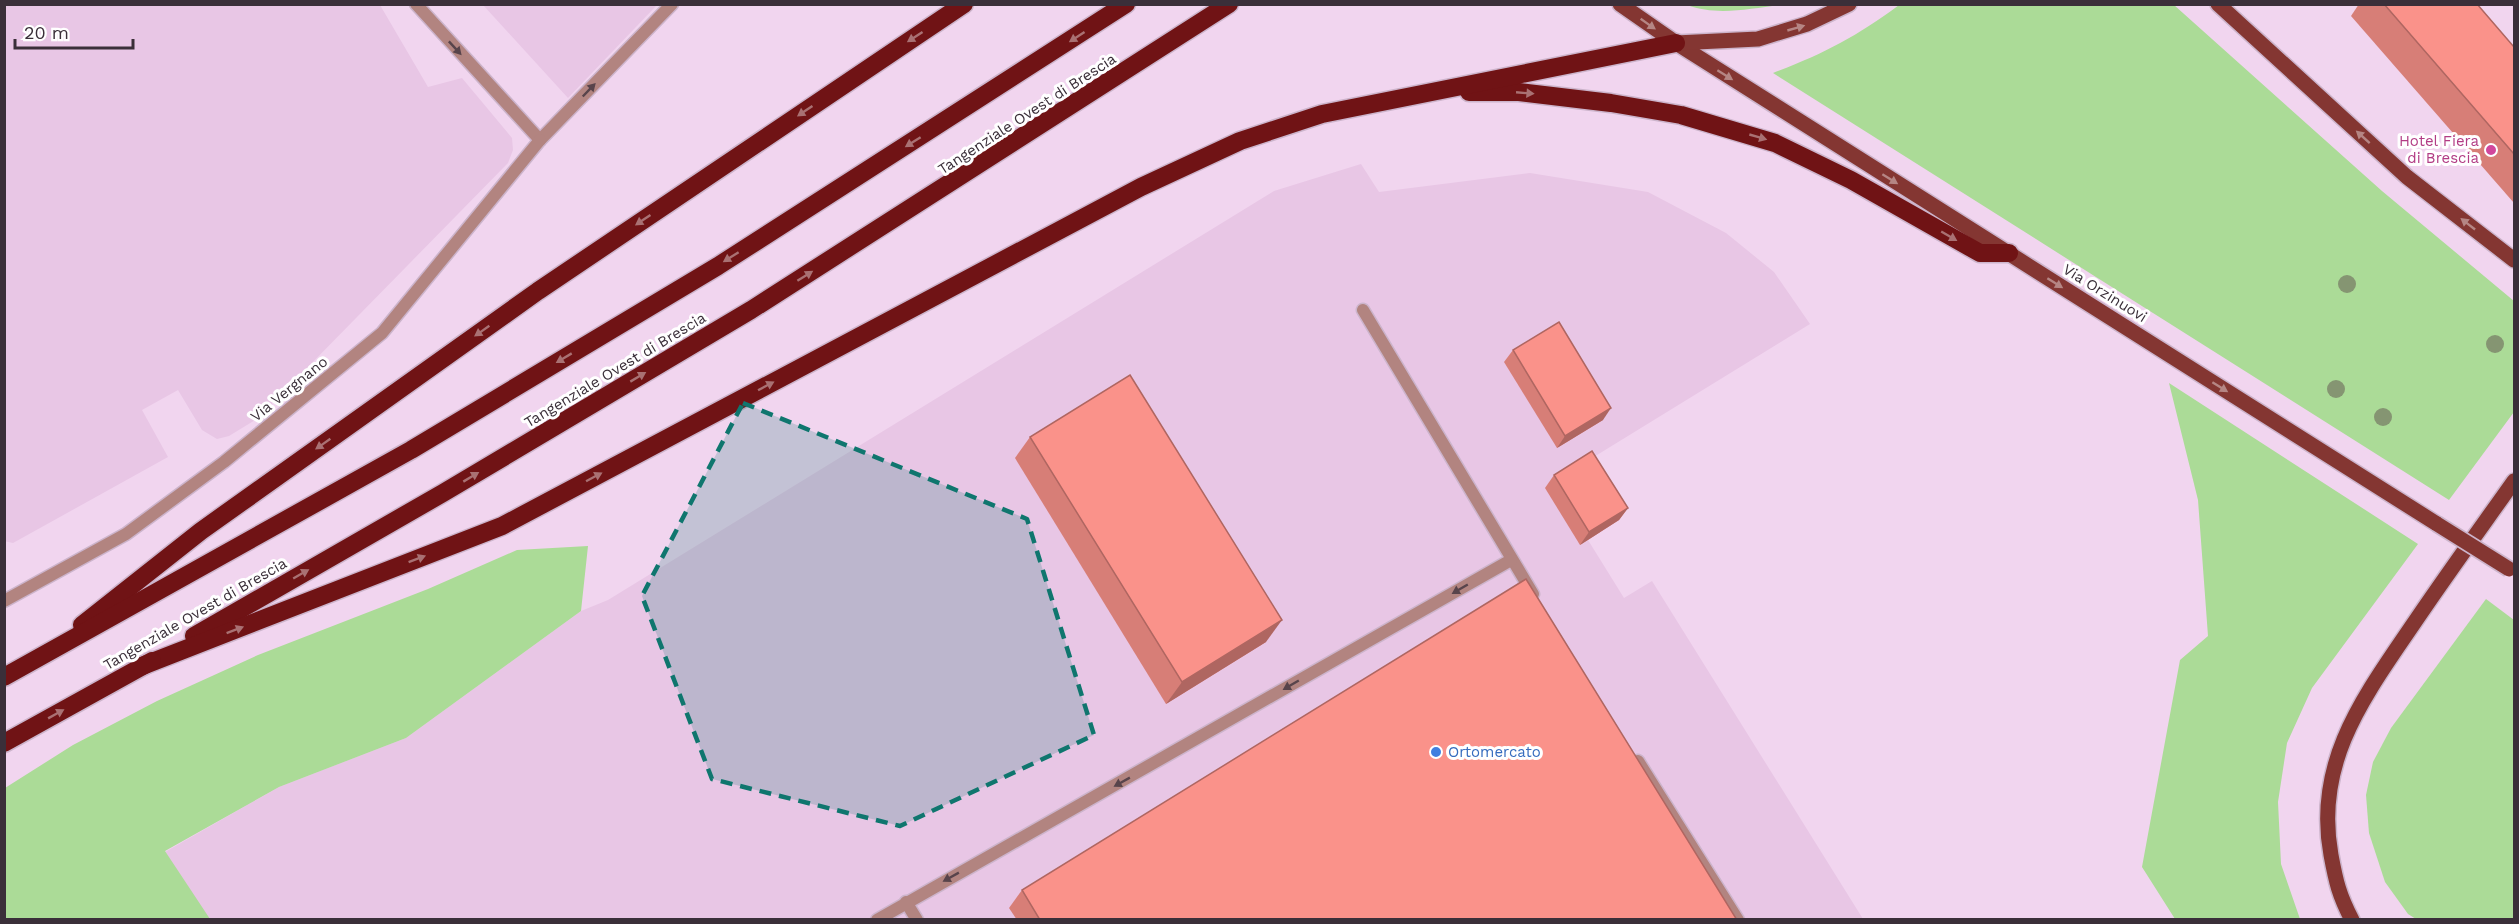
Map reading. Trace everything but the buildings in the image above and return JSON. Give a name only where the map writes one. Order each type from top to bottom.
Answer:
[{"type":"highway","points":[[42,656],[201,531],[538,291],[964,4]]},
{"type":"highway","points":[[4,677],[442,432],[718,266],[1126,4]]},
{"type":"highway","name":"Tangenziale Ovest di Brescia","points":[[4,743],[443,493],[751,310],[1229,4]]},
{"type":"highway","points":[[142,666],[502,526],[1141,187],[1240,141],[1322,114],[1676,43]]},
{"type":"highway","points":[[1425,92],[1519,92],[1611,102],[1681,115],[1775,142],[1851,180],[1980,253],[2009,254]]},
{"type":"main road","name":"Via Orzinuovi","points":[[1620,4],[1676,43],[2512,571]]},
{"type":"main road","points":[[1676,43],[1758,39],[1808,24],[1849,4]]},
{"type":"main road","points":[[2218,4],[2407,177],[2514,260]]},
{"type":"main road","points":[[2352,920],[2339,895],[2327,833],[2330,784],[2341,742],[2363,698],[2514,481]]},
{"type":"street","points":[[416,4],[540,140]]},
{"type":"street","name":"Via Vergnano","points":[[4,601],[126,534],[224,462],[382,333],[540,140],[672,4]]},
{"type":"street","points":[[1363,310],[1543,610]]},
{"type":"street","points":[[876,920],[1132,777],[1511,560]]},
{"type":"street","points":[[1631,750],[1738,920]]},
{"type":"street","points":[[906,902],[916,920]]},
{"type":"highlighted area","points":[[743,403],[1027,519],[1094,735],[900,826],[712,779],[642,596]]},
{"type":"shaded area","points":[[4,5],[380,5],[428,87],[462,78],[512,138],[513,150],[508,163],[257,419],[229,436],[217,439],[202,430],[178,390],[142,410],[168,457],[13,543],[4,541]]},
{"type":"shaded area","points":[[483,5],[657,5],[568,98]]},
{"type":"shaded area","points":[[1361,164],[1379,192],[1530,173],[1648,192],[1726,233],[1774,272],[1810,324],[1584,463],[1619,520],[1588,540],[1624,598],[1652,581],[1863,919],[210,920],[165,852],[279,787],[406,738],[581,611],[608,600],[1274,191]]},
{"type":"green space","points":[[1687,4],[1779,5],[1721,11]]},
{"type":"green space","points":[[1899,5],[2174,5],[2382,191],[2514,301],[2514,412],[2449,500],[1773,73],[1839,44]]},
{"type":"green space","points":[[2169,383],[2418,544],[2312,688],[2287,743],[2278,802],[2281,864],[2300,919],[2175,919],[2142,867],[2180,660],[2208,636],[2198,500]]},
{"type":"green space","points":[[588,546],[581,611],[406,738],[279,787],[165,851],[210,919],[5,919],[5,788],[73,745],[157,701],[258,655],[428,589],[517,550]]},
{"type":"green space","points":[[2486,599],[2514,620],[2514,919],[2416,919],[2408,914],[2385,882],[2369,833],[2366,795],[2373,762],[2391,728]]},
{"type":"place","name":"Hotel Fiera di Brescia","points":[[2491,150]]},
{"type":"place","name":"Ortomercato","points":[[1436,752]]}]
